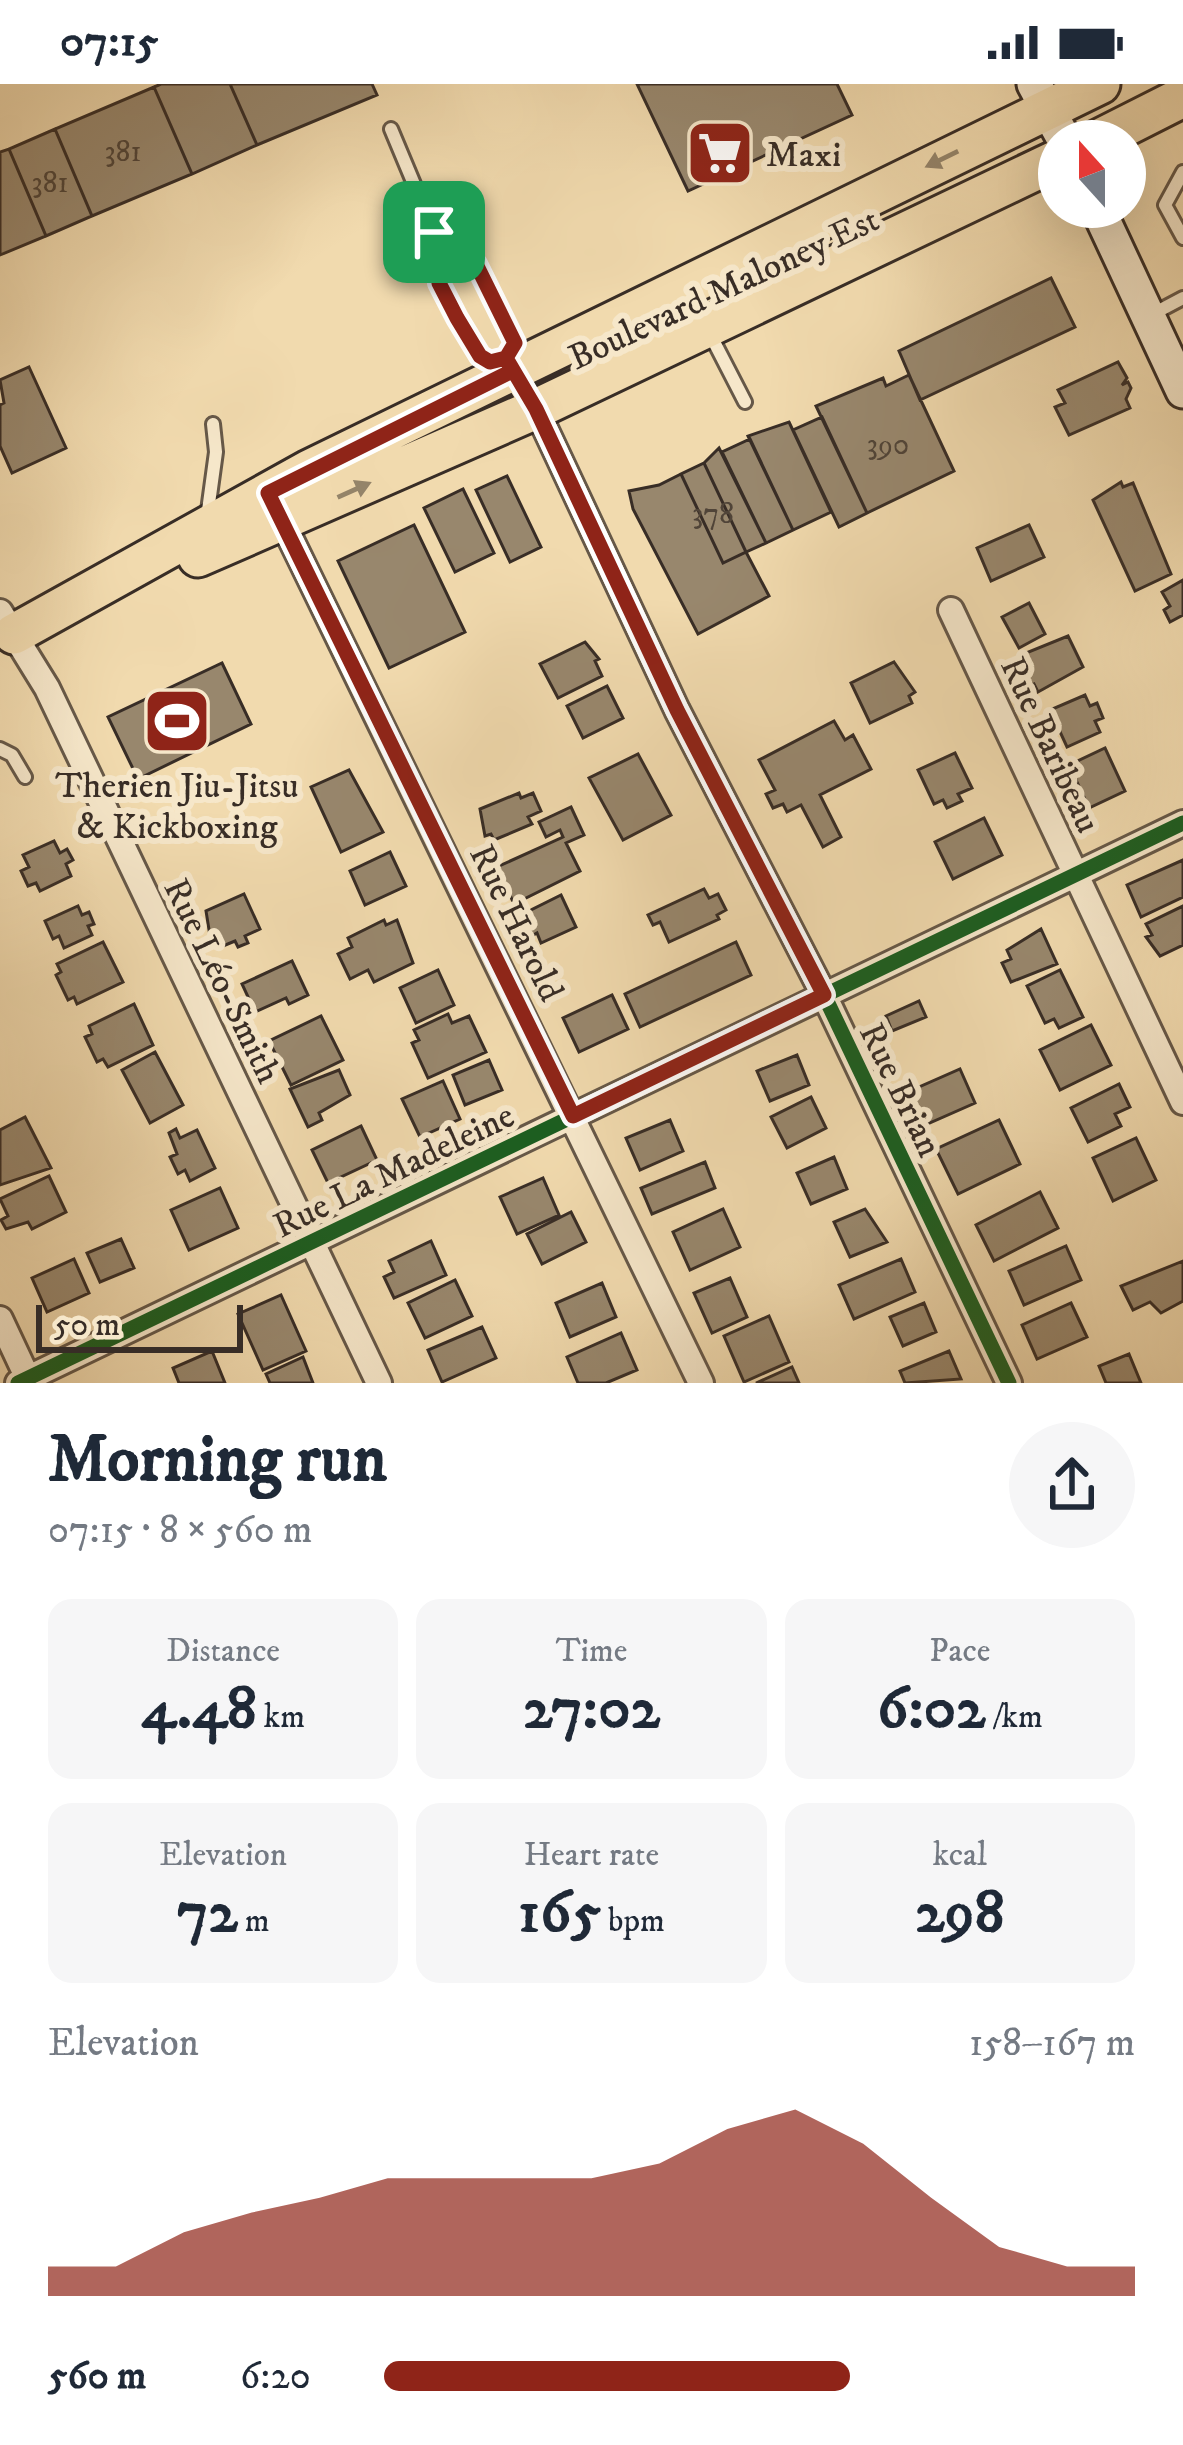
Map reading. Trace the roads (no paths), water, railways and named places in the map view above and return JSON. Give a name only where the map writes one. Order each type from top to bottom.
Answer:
[{"type":"main road","name":"Boulevard Maloney Est","points":[[5,629],[275,507],[509,365],[1100,84]]},
{"type":"main road","points":[[1138,120],[1183,98]]},
{"type":"main road","name":"Boulevard Maloney Est","points":[[5,629],[206,528],[275,507],[536,409],[1038,169]]},
{"type":"street","points":[[1106,228],[1183,391]]},
{"type":"street","name":"Rue Brian","points":[[509,365],[536,409],[677,710],[824,995],[1009,1383]]},
{"type":"street","name":"Rue Harold","points":[[275,507],[701,1383]]},
{"type":"street","name":"Rue Baribeau","points":[[951,610],[1072,876],[1183,1102]]},
{"type":"street","name":"Rue Léo-Smith","points":[[5,629],[46,688],[379,1383]]},
{"type":"street","name":"Rue La Madeleine","points":[[26,1381],[1183,823]]},
{"type":"street","points":[[0,1319],[26,1381]]},
{"type":"lane","points":[[391,129],[434,232],[439,283],[480,356],[509,365],[515,343],[476,264],[434,232]]},
{"type":"lane","points":[[1183,172],[1165,205],[1183,238]]},
{"type":"lane","points":[[1148,316],[1183,298]]},
{"type":"lane","points":[[707,328],[745,402]]},
{"type":"lane","points":[[206,528],[216,452],[213,424]]},
{"type":"lane","points":[[0,748],[12,755],[26,777]]},
{"type":"place","name":"Maxi","points":[[720,153]]},
{"type":"place","name":"Therien Jiu-Jitsu & Kickboxing","points":[[177,721]]}]
